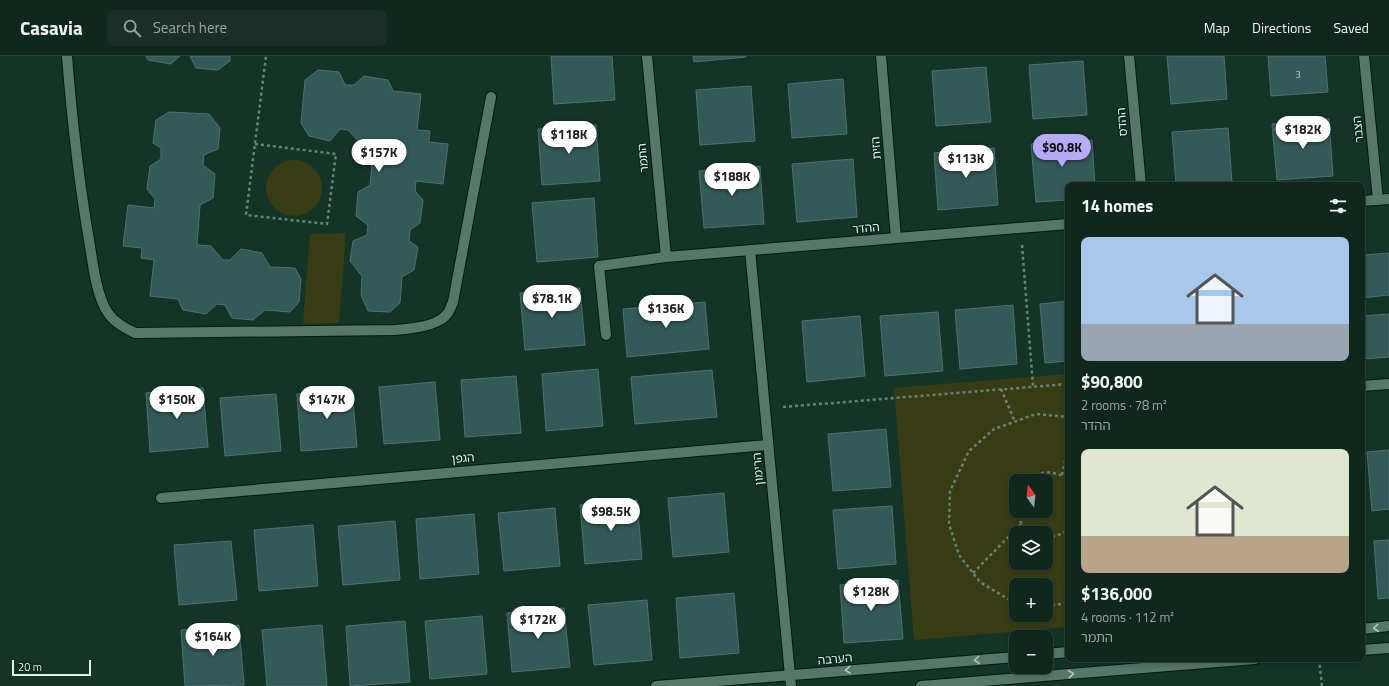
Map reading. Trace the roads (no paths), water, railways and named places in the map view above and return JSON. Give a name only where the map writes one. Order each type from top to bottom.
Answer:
[{"type":"street","points":[[67,56],[82,197],[95,276],[100,295],[108,313],[119,325],[135,333],[395,330],[413,329],[433,324],[447,316],[453,302],[491,96]]},
{"type":"street","name":"התמר","points":[[647,56],[666,257]]},
{"type":"street","name":"הזית","points":[[881,56],[896,238]]},
{"type":"street","name":"ההדס","points":[[1129,56],[1140,182]]},
{"type":"street","name":"הצבר","points":[[1364,56],[1378,200]]},
{"type":"street","points":[[1365,201],[1389,199]]},
{"type":"street","name":"ההדר","points":[[606,335],[599,266],[666,257],[1065,224]]},
{"type":"street","name":"הרימון","points":[[750,250],[791,686]]},
{"type":"street","points":[[1365,386],[1389,384]]},
{"type":"street","name":"הגפן","points":[[161,498],[768,445]]},
{"type":"street","points":[[1365,629],[1389,626]]},
{"type":"street","points":[[1365,650],[1389,648]]},
{"type":"street","points":[[1053,653],[1065,652]]},
{"type":"street","name":"הערבה","points":[[656,686],[1009,658]]},
{"type":"street","points":[[921,686],[1218,662]]}]
